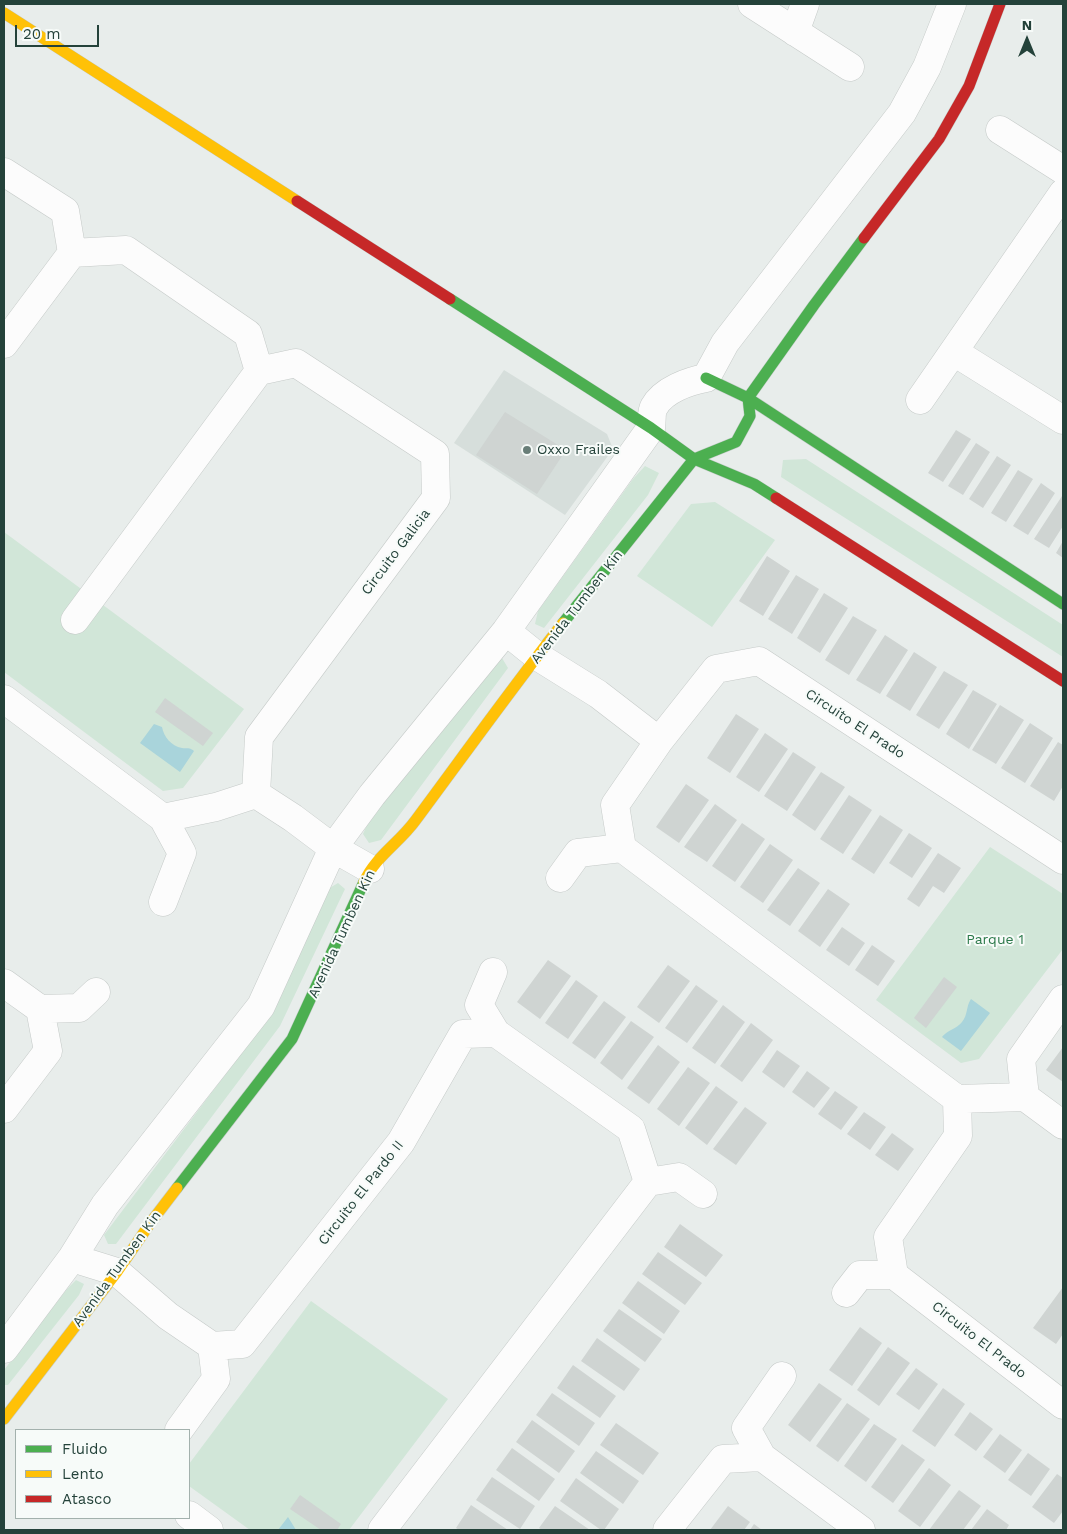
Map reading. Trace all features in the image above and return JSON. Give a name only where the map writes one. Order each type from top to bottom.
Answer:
[{"type":"street","points":[[752,4],[850,67]]},
{"type":"street","points":[[795,32],[805,4]]},
{"type":"street","points":[[706,378],[725,343],[902,113],[927,67],[952,4]]},
{"type":"street","points":[[694,459],[736,442],[750,416],[748,398],[814,304],[940,139],[969,86],[1000,4]]},
{"type":"street","points":[[4,13],[651,428],[694,459],[754,484],[1063,681]]},
{"type":"street","points":[[1000,130],[1063,170]]},
{"type":"street","points":[[4,172],[65,211],[72,253],[4,344]]},
{"type":"street","points":[[920,400],[1063,193]]},
{"type":"street","points":[[72,253],[126,250],[248,334],[258,371],[75,620]]},
{"type":"street","points":[[954,352],[1063,420]]},
{"type":"street","name":"Circuito Galicia","points":[[256,794],[259,737],[436,498],[436,454],[296,363],[258,371]]},
{"type":"street","points":[[4,1349],[72,1258],[105,1205],[261,1006],[333,848],[372,795],[506,631],[651,428],[654,408],[668,393],[689,382],[706,378],[748,398],[1063,604]]},
{"type":"street","name":"Avenida Tumben Kin","points":[[4,1419],[117,1272],[150,1222],[292,1039],[370,869],[413,824],[537,656],[694,459]]},
{"type":"street","points":[[506,631],[537,656],[598,694],[659,741]]},
{"type":"street","name":"Circuito El Prado","points":[[622,848],[615,805],[659,741],[716,669],[759,661],[1063,860]]},
{"type":"street","points":[[4,699],[163,818],[182,853],[163,902]]},
{"type":"street","points":[[163,818],[216,807],[256,794],[293,818],[333,848],[370,869]]},
{"type":"street","points":[[560,878],[578,853],[622,848],[957,1099],[1025,1097],[1063,1125]]},
{"type":"street","points":[[493,972],[479,1005],[496,1033],[631,1129],[648,1182]]},
{"type":"street","points":[[4,983],[40,1009],[78,1008],[96,992]]},
{"type":"street","points":[[1025,1097],[1021,1059],[1063,999]]},
{"type":"street","points":[[4,1109],[48,1051],[40,1009]]},
{"type":"street","name":"Circuito El Pardo II","points":[[212,1346],[242,1344],[401,1142],[463,1034],[496,1033]]},
{"type":"street","points":[[846,1292],[860,1275],[894,1275],[888,1237],[958,1136],[957,1099]]},
{"type":"street","points":[[382,1530],[648,1182],[679,1177],[703,1194]]},
{"type":"street","points":[[72,1258],[117,1272],[168,1316],[212,1346],[216,1379],[180,1429]]},
{"type":"street","name":"Circuito El Prado","points":[[894,1275],[1063,1405]]},
{"type":"street","points":[[782,1376],[746,1428],[762,1457],[861,1530]]},
{"type":"street","points":[[667,1530],[724,1459],[762,1457]]},
{"type":"street","points":[[190,1516],[209,1530]]},
{"type":"shaded area","points":[[504,370],[607,434],[613,449],[565,515],[454,443]]},
{"type":"green space","points":[[806,459],[1063,625],[1063,657],[781,477],[783,460]]},
{"type":"green space","points":[[645,466],[659,473],[648,495],[544,628],[535,624],[538,611],[633,479]]},
{"type":"green space","points":[[715,502],[775,540],[712,627],[637,576],[691,504]]},
{"type":"green space","points":[[4,532],[244,709],[183,788],[163,791],[4,672]]},
{"type":"green space","points":[[502,658],[508,668],[381,840],[369,843],[363,834],[369,820],[492,664]]},
{"type":"green space","name":"Parque 1","points":[[990,847],[1063,894],[1063,949],[979,1059],[961,1063],[876,1000]]},
{"type":"green space","points":[[338,883],[345,889],[280,1026],[116,1244],[108,1244],[104,1235],[265,1022],[328,889]]},
{"type":"green space","points":[[76,1280],[84,1284],[79,1295],[8,1385],[4,1385],[4,1370]]},
{"type":"green space","points":[[311,1301],[448,1399],[349,1530],[250,1530],[190,1487],[190,1463]]},
{"type":"water","points":[[154,724],[162,727],[166,738],[171,743],[194,751],[180,772],[140,743]]},
{"type":"water","points":[[971,999],[990,1013],[961,1051],[942,1037],[962,1022]]},
{"type":"water","points":[[288,1517],[296,1530],[278,1530]]},
{"type":"building","points":[[505,412],[566,450],[537,494],[476,455]]},
{"type":"building","points":[[956,430],[971,439],[943,482],[928,473]]},
{"type":"building","points":[[976,443],[990,452],[963,495],[948,486]]},
{"type":"building","points":[[997,456],[1011,465],[983,508],[969,499]]},
{"type":"building","points":[[1018,470],[1033,479],[1006,522],[991,513]]},
{"type":"building","points":[[1041,483],[1055,493],[1028,535],[1013,526]]},
{"type":"building","points":[[1062,496],[1063,526],[1049,548],[1034,539]]},
{"type":"building","points":[[1063,541],[1063,558],[1056,553]]},
{"type":"building","points":[[767,556],[790,571],[763,616],[739,601]]},
{"type":"building","points":[[796,575],[819,589],[792,634],[768,619]]},
{"type":"building","points":[[824,593],[848,608],[820,653],[797,638]]},
{"type":"building","points":[[853,616],[877,630],[849,675],[825,660]]},
{"type":"building","points":[[885,635],[908,650],[880,694],[856,680]]},
{"type":"building","points":[[914,652],[937,667],[910,711],[886,696]]},
{"type":"building","points":[[944,671],[968,685],[939,729],[916,715]]},
{"type":"building","points":[[973,690],[997,704],[969,749],[946,734]]},
{"type":"building","points":[[165,698],[213,733],[203,746],[155,712]]},
{"type":"building","points":[[1000,705],[1024,720],[996,764],[972,750]]},
{"type":"building","points":[[736,714],[759,729],[730,773],[707,758]]},
{"type":"building","points":[[1030,723],[1053,738],[1025,783],[1001,768]]},
{"type":"building","points":[[765,733],[788,749],[759,792],[736,777]]},
{"type":"building","points":[[1058,742],[1063,745],[1063,786],[1054,801],[1030,786]]},
{"type":"building","points":[[793,752],[816,767],[787,811],[764,796]]},
{"type":"building","points":[[821,772],[845,787],[815,831],[792,815]]},
{"type":"building","points":[[686,784],[709,800],[679,843],[656,827]]},
{"type":"building","points":[[849,795],[872,810],[843,854],[820,839]]},
{"type":"building","points":[[715,804],[737,820],[707,862],[684,847]]},
{"type":"building","points":[[880,815],[903,830],[874,874],[851,859]]},
{"type":"building","points":[[742,823],[765,839],[735,882],[712,866]]},
{"type":"building","points":[[909,833],[932,848],[912,878],[889,863]]},
{"type":"building","points":[[770,844],[793,860],[763,903],[740,887]]},
{"type":"building","points":[[938,853],[961,868],[944,893],[933,886],[919,907],[907,899]]},
{"type":"building","points":[[798,868],[820,883],[790,926],[767,910]]},
{"type":"building","points":[[828,889],[850,904],[820,947],[798,931]]},
{"type":"building","points":[[842,927],[865,943],[849,966],[826,950]]},
{"type":"building","points":[[872,945],[895,961],[878,986],[855,970]]},
{"type":"building","points":[[548,960],[571,976],[540,1019],[517,1002]]},
{"type":"building","points":[[668,965],[690,981],[659,1023],[637,1007]]},
{"type":"building","points":[[944,977],[957,987],[926,1028],[914,1018]]},
{"type":"building","points":[[576,980],[598,996],[568,1039],[545,1023]]},
{"type":"building","points":[[696,985],[718,1001],[687,1043],[665,1028]]},
{"type":"building","points":[[604,1001],[626,1017],[595,1059],[572,1043]]},
{"type":"building","points":[[723,1005],[745,1022],[715,1064],[692,1048]]},
{"type":"building","points":[[631,1021],[654,1037],[622,1080],[600,1063]]},
{"type":"building","points":[[751,1023],[773,1040],[742,1082],[720,1066]]},
{"type":"building","points":[[658,1045],[680,1062],[649,1104],[627,1088]]},
{"type":"building","points":[[1063,1047],[1063,1082],[1046,1070]]},
{"type":"building","points":[[777,1050],[800,1066],[784,1088],[762,1072]]},
{"type":"building","points":[[688,1067],[710,1083],[679,1126],[657,1109]]},
{"type":"building","points":[[807,1071],[830,1088],[814,1108],[792,1092]]},
{"type":"building","points":[[716,1086],[738,1102],[707,1145],[685,1128]]},
{"type":"building","points":[[835,1091],[858,1107],[841,1130],[818,1114]]},
{"type":"building","points":[[745,1107],[767,1123],[736,1165],[713,1149]]},
{"type":"building","points":[[864,1112],[886,1127],[870,1150],[847,1134]]},
{"type":"building","points":[[892,1133],[914,1149],[898,1171],[875,1155]]},
{"type":"building","points":[[680,1224],[723,1255],[706,1277],[664,1247]]},
{"type":"building","points":[[658,1252],[702,1283],[685,1305],[642,1274]]},
{"type":"building","points":[[638,1281],[680,1311],[664,1334],[622,1303]]},
{"type":"building","points":[[1063,1287],[1063,1334],[1056,1344],[1033,1328]]},
{"type":"building","points":[[619,1309],[662,1339],[645,1362],[603,1331]]},
{"type":"building","points":[[860,1327],[882,1343],[852,1386],[829,1370]]},
{"type":"building","points":[[597,1338],[640,1369],[624,1391],[581,1361]]},
{"type":"building","points":[[888,1347],[910,1363],[879,1406],[857,1390]]},
{"type":"building","points":[[573,1365],[616,1396],[600,1418],[557,1388]]},
{"type":"building","points":[[916,1368],[938,1384],[919,1410],[896,1394]]},
{"type":"building","points":[[819,1383],[842,1399],[810,1442],[788,1425]]},
{"type":"building","points":[[943,1388],[965,1404],[935,1447],[912,1431]]},
{"type":"building","points":[[552,1393],[595,1423],[579,1446],[536,1415]]},
{"type":"building","points":[[847,1403],[870,1419],[838,1462],[816,1446]]},
{"type":"building","points":[[970,1412],[993,1429],[976,1451],[954,1435]]},
{"type":"building","points":[[532,1420],[575,1451],[559,1473],[516,1442]]},
{"type":"building","points":[[616,1423],[659,1453],[643,1475],[600,1445]]},
{"type":"building","points":[[874,1424],[897,1439],[866,1482],[844,1466]]},
{"type":"building","points":[[1000,1434],[1022,1450],[1005,1473],[983,1457]]},
{"type":"building","points":[[902,1444],[925,1460],[893,1503],[871,1487]]},
{"type":"building","points":[[512,1448],[555,1479],[539,1501],[496,1470]]},
{"type":"building","points":[[596,1451],[639,1481],[623,1504],[580,1473]]},
{"type":"building","points":[[1028,1453],[1050,1469],[1031,1496],[1008,1480]]},
{"type":"building","points":[[929,1468],[951,1485],[920,1527],[898,1511]]},
{"type":"building","points":[[1057,1474],[1063,1478],[1063,1511],[1054,1523],[1032,1507]]},
{"type":"building","points":[[492,1477],[535,1506],[520,1529],[476,1500]]},
{"type":"building","points":[[576,1478],[619,1509],[604,1530],[601,1530],[560,1501]]},
{"type":"building","points":[[959,1490],[981,1506],[963,1530],[929,1530]]},
{"type":"building","points":[[300,1495],[341,1524],[337,1530],[321,1530],[290,1509]]},
{"type":"building","points":[[471,1505],[508,1530],[459,1530],[456,1528]]},
{"type":"building","points":[[555,1506],[590,1530],[542,1530],[539,1528]]},
{"type":"building","points":[[728,1506],[750,1522],[744,1530],[710,1530]]},
{"type":"building","points":[[987,1509],[1009,1525],[1006,1530],[971,1530]]},
{"type":"building","points":[[754,1524],[762,1530],[750,1530]]},
{"type":"traffic: fast","points":[[563,623],[694,459],[736,442],[750,416],[748,398],[864,238]]},
{"type":"traffic: fast","points":[[450,299],[651,428],[694,459],[754,484],[776,498]]},
{"type":"traffic: fast","points":[[706,378],[748,398],[1063,604]]},
{"type":"traffic: fast","points":[[177,1188],[292,1039],[364,882]]},
{"type":"traffic: slow","points":[[4,13],[297,201]]},
{"type":"traffic: slow","points":[[364,882],[374,865],[409,829],[563,623]]},
{"type":"traffic: slow","points":[[4,1419],[117,1272],[177,1188]]},
{"type":"traffic: jam","points":[[864,238],[939,139],[969,86],[1000,4]]},
{"type":"traffic: jam","points":[[297,201],[450,299]]},
{"type":"traffic: jam","points":[[776,498],[1063,681]]},
{"type":"place","name":"Oxxo Frailes","points":[[527,450]]}]
